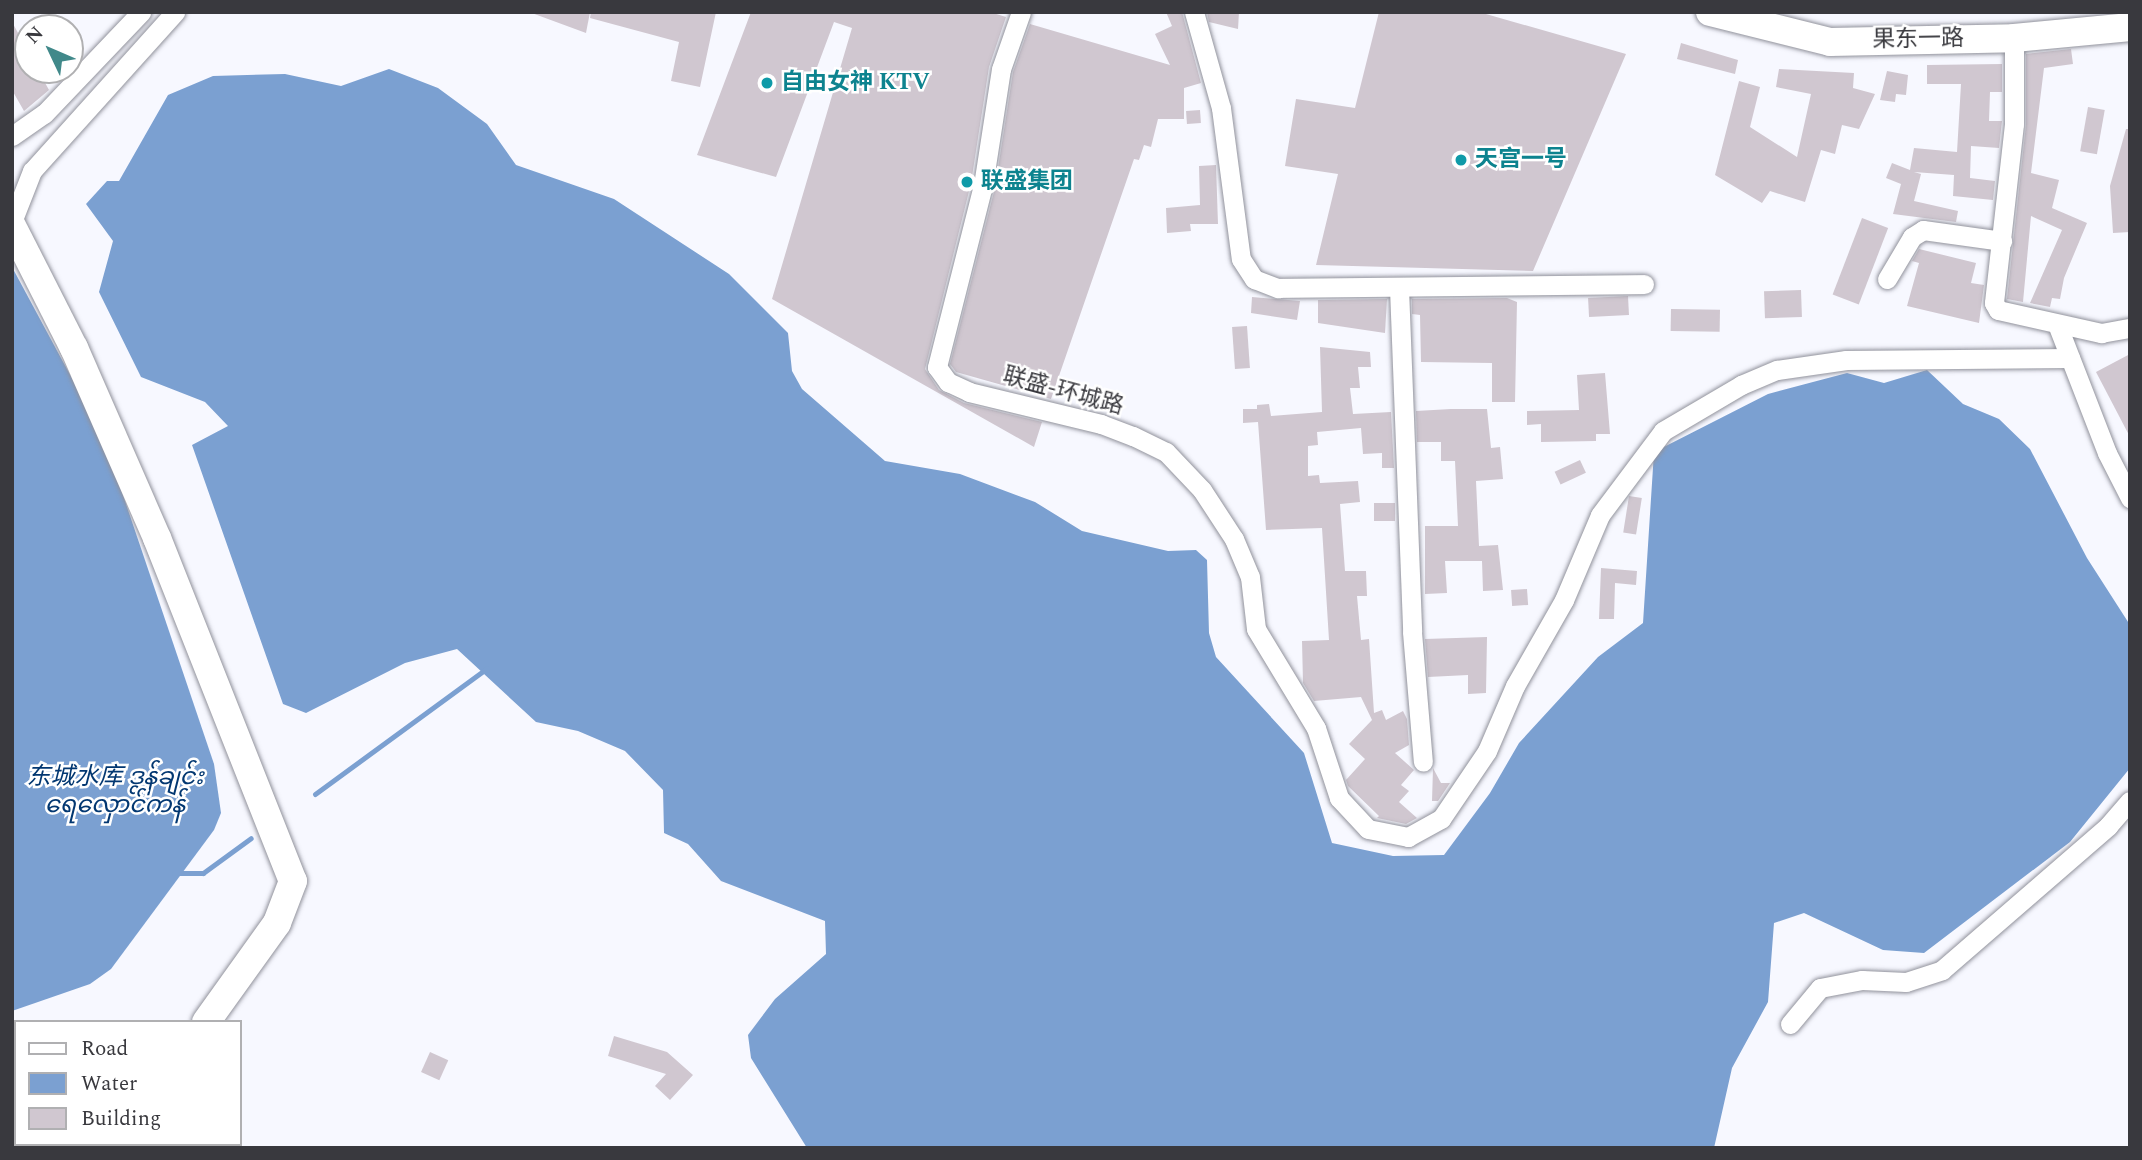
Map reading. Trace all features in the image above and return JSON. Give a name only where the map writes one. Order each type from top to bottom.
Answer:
[{"type":"street","points":[[12,136],[44,114],[141,12]]},
{"type":"street","points":[[175,12],[32,171],[12,224],[75,348],[151,526],[293,881],[277,923],[207,1020]]},
{"type":"street","name":"联盛-环城路","points":[[1021,12],[1001,69],[983,186],[937,367],[948,382],[969,393],[1101,424],[1133,436],[1166,452],[1202,490],[1234,539],[1250,577],[1256,629],[1316,728],[1339,798],[1368,829],[1408,837],[1441,819],[1487,751],[1515,686],[1564,600],[1600,515],[1663,431],[1741,385],[1777,370],[1846,360],[2070,358]]},
{"type":"street","points":[[1194,12],[1213,67],[1237,244],[1249,275],[1278,288],[1644,284]]},
{"type":"street","name":"果东一路","points":[[1710,12],[1830,42],[2014,38],[2092,22],[2130,27]]},
{"type":"street","points":[[2014,38],[2014,124],[2002,241],[1992,290],[1998,310],[2101,333],[2130,328]]},
{"type":"street","points":[[1887,279],[1912,237],[1923,230],[2002,241]]},
{"type":"street","points":[[1399,288],[1412,632],[1423,762]]},
{"type":"street","points":[[2057,324],[2130,498]]},
{"type":"street","points":[[1790,1024],[1820,988],[1862,980],[1906,982],[1942,970],[2108,826],[2130,801]]},
{"type":"water","points":[[389,69],[438,88],[487,124],[516,165],[614,199],[729,274],[788,333],[792,371],[802,389],[885,461],[960,474],[1035,502],[1082,531],[1168,551],[1196,550],[1207,560],[1209,633],[1216,657],[1304,753],[1332,843],[1393,856],[1444,855],[1490,793],[1519,743],[1598,657],[1643,623],[1654,452],[1768,394],[1847,373],[1884,383],[1927,370],[1963,404],[1999,419],[2030,449],[2087,558],[2130,625],[2130,768],[2070,842],[1924,953],[1883,950],[1804,913],[1774,923],[1768,1002],[1732,1068],[1714,1148],[807,1148],[751,1058],[748,1035],[775,999],[826,954],[825,921],[721,881],[688,844],[664,833],[663,790],[625,751],[578,731],[536,722],[457,649],[405,663],[306,713],[283,704],[192,445],[228,426],[205,402],[141,377],[99,292],[113,241],[86,204],[107,181],[119,181],[168,95],[213,76],[285,74],[341,86]]},
{"type":"water","name":"东城水库 ဒွန်ချင်း ရေလှောင်ကန်","points":[[12,267],[103,436],[214,764],[221,813],[214,830],[111,969],[90,984],[12,1011]]},
{"type":"building","points":[[529,12],[590,12],[586,33]]},
{"type":"building","points":[[591,12],[716,12],[700,87],[671,81],[679,42],[590,18]]},
{"type":"building","points":[[751,12],[990,12],[1006,17],[989,67],[971,183],[925,369],[939,390],[964,403],[1042,422],[1034,447],[772,299],[852,28],[834,22],[776,177],[697,155]]},
{"type":"building","points":[[1166,12],[1182,12],[1201,83],[1184,88],[1184,119],[1158,119],[1151,147],[1144,145],[1139,160],[1134,159],[1051,399],[956,372],[950,364],[995,188],[1013,72],[1030,24],[1170,65],[1155,34],[1172,26]]},
{"type":"building","points":[[1207,12],[1239,12],[1238,29],[1209,22]]},
{"type":"building","name":"天宫一号","points":[[1379,12],[1479,12],[1626,54],[1533,271],[1316,265],[1338,174],[1285,166],[1296,99],[1355,108]]},
{"type":"building","points":[[12,22],[14,84],[46,84],[49,90],[24,111],[12,90]]},
{"type":"building","points":[[1681,43],[1738,60],[1735,74],[1677,59]]},
{"type":"building","points":[[2071,49],[2073,64],[2044,68],[2031,173],[2059,180],[2052,208],[2087,223],[2064,278],[2060,299],[2052,298],[2050,307],[2030,303],[2062,230],[2031,216],[2023,302],[2007,299],[2026,125],[2026,54]]},
{"type":"building","points":[[2002,64],[2002,92],[1990,92],[1989,121],[2002,121],[1999,148],[1971,146],[1970,178],[1995,181],[1993,200],[1953,196],[1954,175],[1914,172],[1921,174],[1914,201],[1958,211],[1956,222],[1893,214],[1901,184],[1886,178],[1892,163],[1910,170],[1914,148],[1957,152],[1961,84],[1927,84],[1927,65]]},
{"type":"building","points":[[1779,69],[1854,73],[1853,88],[1875,94],[1859,129],[1842,125],[1835,154],[1821,150],[1805,202],[1770,191],[1762,203],[1715,175],[1739,81],[1760,87],[1750,127],[1797,157],[1811,94],[1776,87]]},
{"type":"building","points":[[1887,71],[1908,75],[1906,95],[1896,94],[1895,102],[1880,100]]},
{"type":"building","points":[[2088,107],[2105,110],[2097,154],[2080,151]]},
{"type":"building","points":[[1200,110],[1201,123],[1187,124],[1186,111]]},
{"type":"building","points":[[2126,129],[2130,129],[2130,232],[2113,233],[2110,186]]},
{"type":"building","points":[[1216,165],[1218,224],[1190,224],[1191,231],[1167,233],[1166,208],[1200,205],[1199,166]]},
{"type":"building","points":[[1862,218],[1888,228],[1859,305],[1833,295]]},
{"type":"building","points":[[1919,249],[1976,263],[1971,283],[1984,285],[1979,323],[1907,306],[1919,263],[1912,261]]},
{"type":"building","points":[[1801,290],[1802,317],[1765,318],[1764,291]]},
{"type":"building","points":[[1628,296],[1629,315],[1589,317],[1588,298]]},
{"type":"building","points":[[1252,297],[1300,301],[1297,320],[1251,313]]},
{"type":"building","points":[[1507,298],[1517,302],[1515,402],[1492,402],[1492,363],[1421,362],[1420,315],[1412,314],[1412,299]]},
{"type":"building","points":[[1387,299],[1385,333],[1318,323],[1318,300]]},
{"type":"building","points":[[1671,309],[1720,310],[1720,332],[1671,331]]},
{"type":"building","points":[[1247,326],[1250,368],[1235,369],[1232,327]]},
{"type":"building","points":[[1320,347],[1370,352],[1371,367],[1358,367],[1360,388],[1350,388],[1353,414],[1391,412],[1394,468],[1382,468],[1382,453],[1363,454],[1361,428],[1317,432],[1318,445],[1308,446],[1308,476],[1319,475],[1320,483],[1358,481],[1360,502],[1340,504],[1345,571],[1366,571],[1367,596],[1357,596],[1361,640],[1369,639],[1374,713],[1382,710],[1386,720],[1403,711],[1407,719],[1409,745],[1395,753],[1414,770],[1401,785],[1409,791],[1399,802],[1417,818],[1406,824],[1377,818],[1379,816],[1348,786],[1346,780],[1365,759],[1349,744],[1372,720],[1361,697],[1314,701],[1303,683],[1302,641],[1329,640],[1322,528],[1266,530],[1258,422],[1243,423],[1243,409],[1257,409],[1257,405],[1269,404],[1271,416],[1322,412]]},
{"type":"building","points":[[2130,354],[2130,437],[2096,372]]},
{"type":"building","points":[[1605,373],[1610,434],[1596,434],[1596,441],[1541,442],[1541,424],[1527,425],[1527,411],[1579,410],[1577,375]]},
{"type":"building","points":[[1487,409],[1491,448],[1500,447],[1503,479],[1476,481],[1479,546],[1498,545],[1503,590],[1483,591],[1482,561],[1445,561],[1447,593],[1425,594],[1425,526],[1458,526],[1455,461],[1441,461],[1441,442],[1417,442],[1416,411]]},
{"type":"building","points":[[1580,460],[1586,473],[1561,485],[1555,472]]},
{"type":"building","points":[[1629,496],[1642,498],[1636,535],[1623,533]]},
{"type":"building","points":[[1374,503],[1395,503],[1395,521],[1374,521]]},
{"type":"building","points":[[1601,568],[1637,571],[1636,585],[1615,583],[1614,619],[1599,619]]},
{"type":"building","points":[[1527,589],[1528,605],[1512,606],[1511,590]]},
{"type":"building","points":[[1487,637],[1486,693],[1468,694],[1468,675],[1428,677],[1425,639]]},
{"type":"building","points":[[1433,768],[1441,783],[1450,783],[1438,801],[1432,801]]},
{"type":"building","points":[[614,1036],[667,1052],[693,1075],[670,1100],[655,1086],[666,1074],[608,1056]]},
{"type":"building","points":[[430,1052],[448,1060],[439,1080],[421,1072]]},
{"type":"waterway","points":[[315,794],[487,668]]},
{"type":"waterway","points":[[174,873],[203,873],[251,838]]},
{"type":"place","name":"自由女神 KTV","points":[[767,83]]},
{"type":"place","name":"天宫一号","points":[[1461,160]]},
{"type":"place","name":"联盛集团","points":[[967,182]]}]
